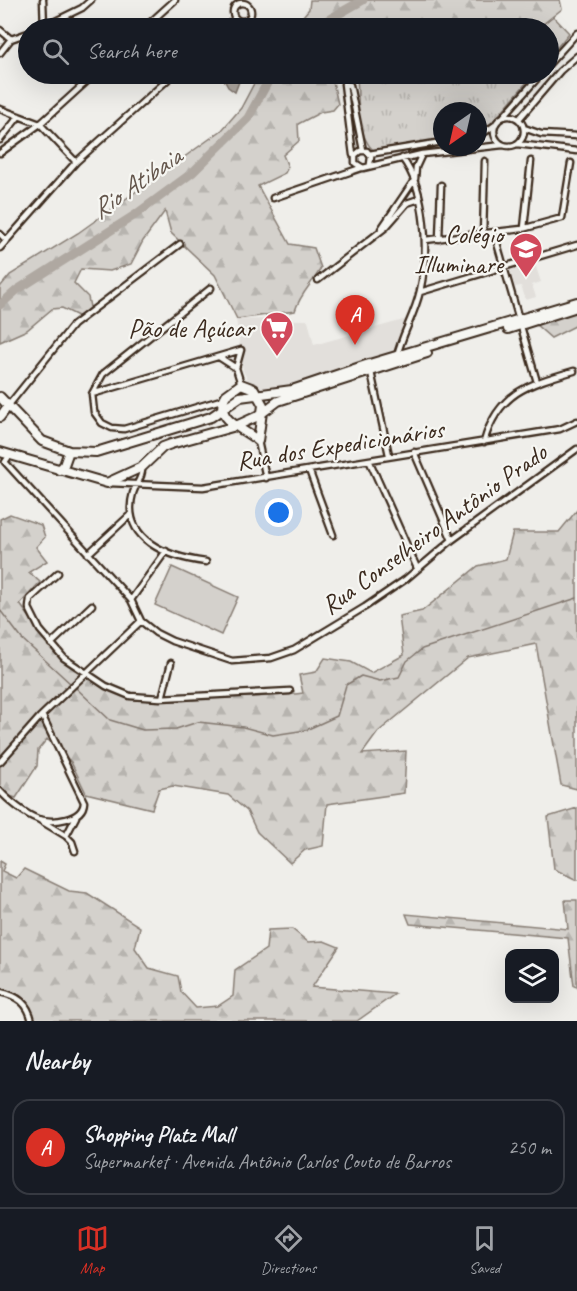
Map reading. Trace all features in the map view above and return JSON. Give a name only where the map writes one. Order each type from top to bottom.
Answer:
[{"type":"main road","points":[[4,454],[107,483],[142,467],[163,447],[236,426],[278,401],[577,302]]},
{"type":"main road","points":[[0,397],[42,441],[69,451],[96,452],[211,417],[240,397],[292,390],[366,365],[577,307]]},
{"type":"main road","points":[[241,384],[254,389],[259,395],[263,411],[258,441],[248,431],[229,422],[223,409],[224,399],[230,391],[241,384]]},
{"type":"main road","points":[[0,417],[8,406]]},
{"type":"main road","points":[[59,470],[64,465],[69,451]]},
{"type":"street","points":[[43,18],[44,0]]},
{"type":"street","points":[[62,18],[82,8],[91,0]]},
{"type":"street","points":[[155,18],[175,0]]},
{"type":"street","points":[[235,18],[234,2],[247,4],[251,12],[249,18]]},
{"type":"street","points":[[0,30],[11,39]]},
{"type":"street","points":[[559,54],[577,33]]},
{"type":"street","points":[[0,53],[11,39],[18,37]]},
{"type":"street","points":[[559,71],[576,57]]},
{"type":"street","points":[[0,153],[40,124],[84,84]]},
{"type":"street","points":[[0,248],[76,162],[163,84]]},
{"type":"street","points":[[363,168],[355,163],[344,84],[350,85],[363,150],[369,154],[433,143]]},
{"type":"street","points":[[487,131],[503,117],[532,84]]},
{"type":"street","points":[[519,119],[548,84]]},
{"type":"street","points":[[0,109],[40,124],[76,162]]},
{"type":"street","points":[[0,140],[19,116]]},
{"type":"street","points":[[503,117],[519,119]]},
{"type":"street","points":[[517,144],[524,134],[524,128],[519,119]]},
{"type":"street","points":[[495,125],[495,136],[503,145]]},
{"type":"street","points":[[524,128],[541,134],[577,136]]},
{"type":"street","points":[[273,198],[370,164],[422,154],[517,144],[577,151]]},
{"type":"street","points":[[338,175],[350,168],[357,152],[363,150]]},
{"type":"street","points":[[369,154],[370,164]]},
{"type":"street","points":[[396,358],[420,292],[424,220],[415,179],[416,167],[422,154]]},
{"type":"street","points":[[402,158],[415,179]]},
{"type":"street","points":[[483,235],[484,161]]},
{"type":"street","points":[[524,228],[531,161]]},
{"type":"street","points":[[424,240],[483,235],[562,218],[565,213],[571,163]]},
{"type":"street","points":[[380,231],[415,179]]},
{"type":"street","points":[[440,239],[441,185]]},
{"type":"street","points":[[318,280],[380,231],[407,203],[419,199]]},
{"type":"street","points":[[0,234],[7,241]]},
{"type":"street","points":[[497,243],[537,381]]},
{"type":"street","points":[[8,406],[73,325],[180,244]]},
{"type":"street","points":[[420,292],[577,245]]},
{"type":"street","points":[[211,288],[103,374],[92,394],[94,412],[102,423],[112,428],[124,429],[224,399]]},
{"type":"street","points":[[401,340],[413,352]]},
{"type":"street","points":[[92,394],[241,350],[236,368],[241,384]]},
{"type":"street","points":[[218,356],[236,368]]},
{"type":"street","points":[[484,442],[490,421],[497,410],[515,393],[537,381],[574,370]]},
{"type":"street","points":[[370,372],[389,455]]},
{"type":"street","name":"Rua dos Expedicionários","points":[[107,483],[203,487],[560,429],[577,422]]},
{"type":"street","points":[[258,441],[266,478]]},
{"type":"street","name":"Rua Conselheiro Antônio Prado","points":[[141,621],[156,633],[220,659],[232,661],[271,658],[294,650],[345,621],[406,579],[452,540],[577,449]]},
{"type":"street","points":[[414,452],[452,540]]},
{"type":"street","points":[[0,762],[42,715],[141,621],[131,600],[88,554],[4,454]]},
{"type":"street","points":[[369,460],[417,568]]},
{"type":"street","points":[[142,467],[130,515],[136,531],[166,551],[206,562]]},
{"type":"street","points":[[309,470],[333,535]]},
{"type":"street","points":[[88,554],[130,515]]},
{"type":"street","points":[[131,600],[166,551]]},
{"type":"street","points":[[58,573],[29,602],[28,608],[51,644],[64,658],[106,686],[130,696],[162,698],[290,691]]},
{"type":"street","points":[[51,644],[92,605]]},
{"type":"street","points":[[162,698],[171,663]]},
{"type":"street","points":[[42,715],[84,802],[82,810],[66,836]]},
{"type":"street","points":[[0,791],[66,836],[72,842],[75,850]]},
{"type":"street","points":[[38,819],[76,817]]},
{"type":"street","points":[[0,992],[20,999],[26,1004],[32,1021]]},
{"type":"shaded area","name":"Colégio Illuminare","points":[[535,264],[541,282],[532,285],[536,297],[526,300],[521,286],[515,287],[511,270]]},
{"type":"shaded area","points":[[236,319],[308,320],[314,345],[407,319],[395,356],[301,385],[265,392],[249,382],[243,371]]},
{"type":"green space","points":[[310,0],[560,0],[562,9],[551,18],[301,18],[309,9]]},
{"type":"green space","points":[[559,22],[569,33],[559,45]]},
{"type":"green space","points":[[254,84],[333,84],[338,104],[333,110],[321,112],[298,124],[299,141],[283,155],[288,167],[285,173],[258,186],[290,244],[314,248],[321,268],[303,294],[295,311],[237,319],[215,275],[171,233],[165,211],[143,241],[131,264],[110,271],[81,269],[74,283],[88,297],[90,307],[80,317],[62,308],[52,309],[27,330],[0,342],[0,287],[10,275],[78,233],[222,130],[241,108]]},
{"type":"green space","points":[[357,84],[525,84],[487,126],[487,102],[433,102],[433,141],[373,150],[361,126]]},
{"type":"green space","points":[[577,310],[577,325],[551,338],[534,323]]},
{"type":"green space","points":[[577,510],[577,789],[561,785],[536,644],[468,658],[378,732],[362,754],[406,751],[404,793],[327,804],[323,846],[305,850],[290,863],[257,832],[247,811],[228,795],[173,786],[159,789],[152,809],[86,793],[71,762],[47,739],[38,750],[37,766],[16,798],[0,793],[0,519],[10,514],[41,525],[45,537],[36,547],[47,561],[29,572],[40,582],[20,604],[61,656],[93,682],[112,691],[157,701],[179,701],[303,693],[299,675],[316,672],[325,658],[351,662],[371,673],[404,655],[399,616],[422,611],[478,566],[506,559],[513,532],[559,532]]},
{"type":"green space","points":[[172,567],[238,597],[221,635],[155,605]]},
{"type":"green space","points":[[577,808],[577,880],[554,869],[548,817]]},
{"type":"green space","points":[[0,861],[5,864],[2,871],[16,878],[24,869],[69,891],[87,893],[140,927],[135,948],[149,968],[178,976],[181,992],[196,1008],[218,1006],[233,996],[235,970],[266,949],[268,930],[292,929],[308,942],[324,941],[339,947],[312,987],[395,994],[357,1021],[32,1021],[26,1004],[0,992]]},
{"type":"green space","points":[[565,900],[577,900],[577,987],[574,986],[568,938],[410,924],[406,914],[568,929]]},
{"type":"water","points":[[226,84],[238,84],[235,92]]},
{"type":"waterway","name":"Rio Atibaia","points":[[332,18],[363,0]]},
{"type":"waterway","name":"Rio Atibaia","points":[[0,305],[17,290],[135,215],[192,173],[248,118],[267,84]]},
{"type":"waterway","points":[[76,688],[110,720],[143,730],[176,729],[198,722],[243,727],[273,735],[306,730],[337,716],[346,685],[361,676],[380,681],[399,677],[407,661],[422,649],[577,598]]},
{"type":"waterway","points":[[0,610],[22,639],[71,684]]},
{"type":"place","name":"Colégio Illuminare","points":[[526,278]]},
{"type":"place","name":"Shopping Platz Mall","points":[[355,345]]},
{"type":"place","name":"Pão de Açúcar","points":[[277,357]]}]
